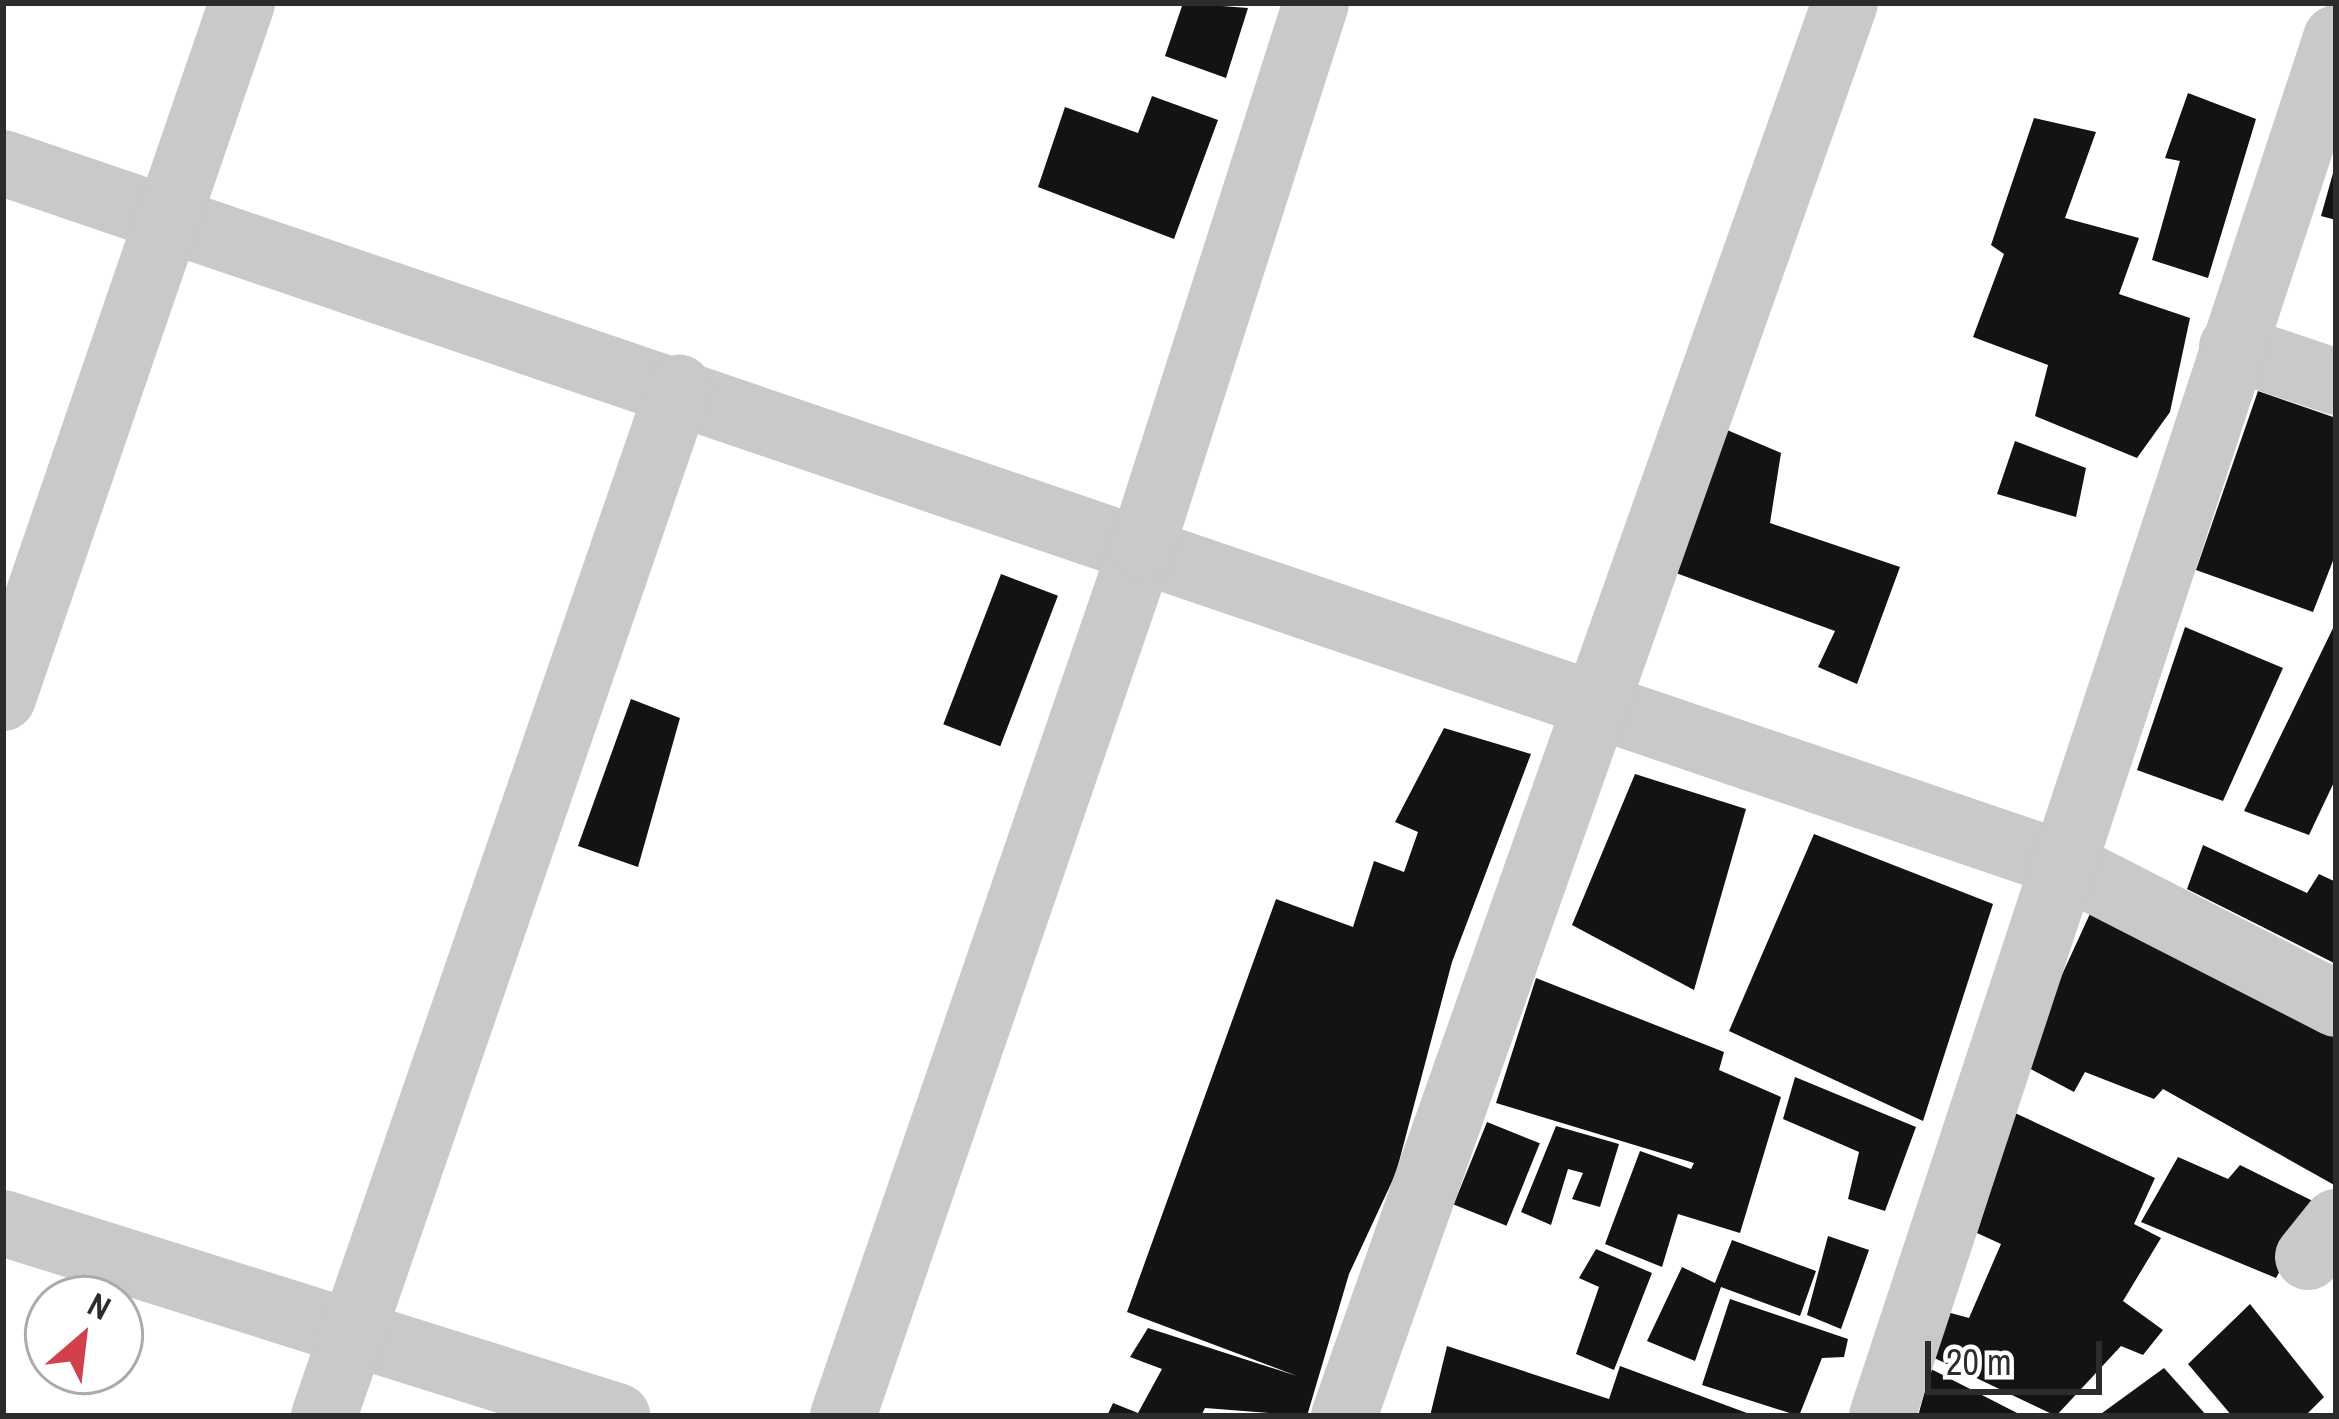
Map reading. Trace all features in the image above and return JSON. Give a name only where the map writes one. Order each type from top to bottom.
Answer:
[{"type":"street","points":[[3,698],[20,592],[168,221],[242,3]]},
{"type":"street","points":[[843,1416],[1142,547],[1316,3]]},
{"type":"street","points":[[1344,1416],[1592,703],[1845,3]]},
{"type":"street","points":[[1882,1416],[2336,38]]},
{"type":"street","points":[[3,163],[679,388],[2061,863],[2336,1004]]},
{"type":"street","points":[[2232,347],[2336,382]]},
{"type":"street","points":[[324,1416],[679,388]]},
{"type":"street","points":[[3,1223],[616,1416]]},
{"type":"building","points":[[1183,3],[1248,8],[1226,78],[1165,56]]},
{"type":"building","points":[[2188,93],[2256,119],[2208,278],[2152,260],[2180,161],[2165,158]]},
{"type":"building","points":[[1152,96],[1218,120],[1174,239],[1038,187],[1065,107],[1138,133]]},
{"type":"building","points":[[2034,118],[2096,132],[2065,218],[2139,238],[2119,294],[2190,318],[2170,412],[2137,458],[2035,416],[2048,365],[1973,337],[2004,254],[1991,245]]},
{"type":"building","points":[[2336,166],[2336,220],[2321,216]]},
{"type":"building","points":[[2258,391],[2336,418],[2336,553],[2313,612],[2196,570]]},
{"type":"building","points":[[1720,427],[1781,453],[1770,523],[1900,567],[1857,684],[1818,667],[1835,631],[1665,569]]},
{"type":"building","points":[[2015,441],[2086,468],[2076,517],[1997,494]]},
{"type":"building","points":[[1001,574],[1058,596],[1000,746],[943,724]]},
{"type":"building","points":[[2336,622],[2336,778],[2309,835],[2244,811]]},
{"type":"building","points":[[2185,627],[2283,668],[2223,801],[2137,770]]},
{"type":"building","points":[[631,699],[680,718],[638,867],[578,846]]},
{"type":"building","points":[[1444,728],[1531,754],[1452,962],[1396,1173],[1349,1274],[1307,1416],[1205,1408],[1201,1416],[1107,1416],[1113,1403],[1138,1413],[1162,1369],[1130,1357],[1148,1328],[1297,1376],[1127,1312],[1276,899],[1353,927],[1374,861],[1404,872],[1418,832],[1395,822]]},
{"type":"building","points":[[1635,774],[1746,809],[1694,990],[1572,925]]},
{"type":"building","points":[[1814,834],[1993,904],[1923,1121],[1729,1031]]},
{"type":"building","points":[[2203,845],[2307,893],[2319,874],[2336,882],[2336,964],[2187,889]]},
{"type":"building","points":[[2094,905],[2336,1038],[2336,1186],[2163,1089],[2154,1099],[2085,1072],[2074,1092],[2021,1064]]},
{"type":"building","points":[[1536,978],[1724,1052],[1719,1070],[1781,1097],[1740,1233],[1678,1214],[1662,1267],[1605,1244],[1640,1151],[1691,1169],[1694,1163],[1496,1103]]},
{"type":"building","points":[[1795,1077],[1916,1127],[1885,1211],[1848,1199],[1859,1152],[1783,1119]]},
{"type":"building","points":[[2015,1113],[2155,1178],[2134,1224],[2161,1238],[2123,1301],[2163,1330],[2143,1355],[2121,1346],[2056,1416],[1928,1355],[1936,1309],[1969,1318],[2001,1244],[1977,1233]]},
{"type":"building","points":[[1487,1122],[1540,1143],[1507,1226],[1454,1205]]},
{"type":"building","points":[[1556,1126],[1619,1144],[1600,1207],[1572,1199],[1583,1173],[1568,1169],[1551,1225],[1521,1212]]},
{"type":"building","points":[[2178,1157],[2228,1179],[2240,1165],[2317,1203],[2276,1278],[2141,1222]]},
{"type":"building","points":[[1828,1236],[1869,1250],[1841,1329],[1807,1315]]},
{"type":"building","points":[[1732,1240],[1816,1271],[1800,1316],[1721,1287],[1695,1361],[1647,1341],[1682,1267],[1715,1283]]},
{"type":"building","points":[[1596,1249],[1652,1273],[1614,1370],[1576,1354],[1599,1287],[1579,1278]]},
{"type":"building","points":[[1730,1299],[1848,1339],[1844,1357],[1822,1358],[1799,1416],[1702,1385]]},
{"type":"building","points":[[2250,1304],[2324,1397],[2305,1416],[2232,1416],[2188,1364]]},
{"type":"building","points":[[1447,1346],[1609,1399],[1620,1366],[1755,1416],[1430,1416]]},
{"type":"building","points":[[2164,1368],[2207,1416],[2098,1416]]},
{"type":"building","points":[[1931,1369],[2023,1416],[1918,1416]]}]
